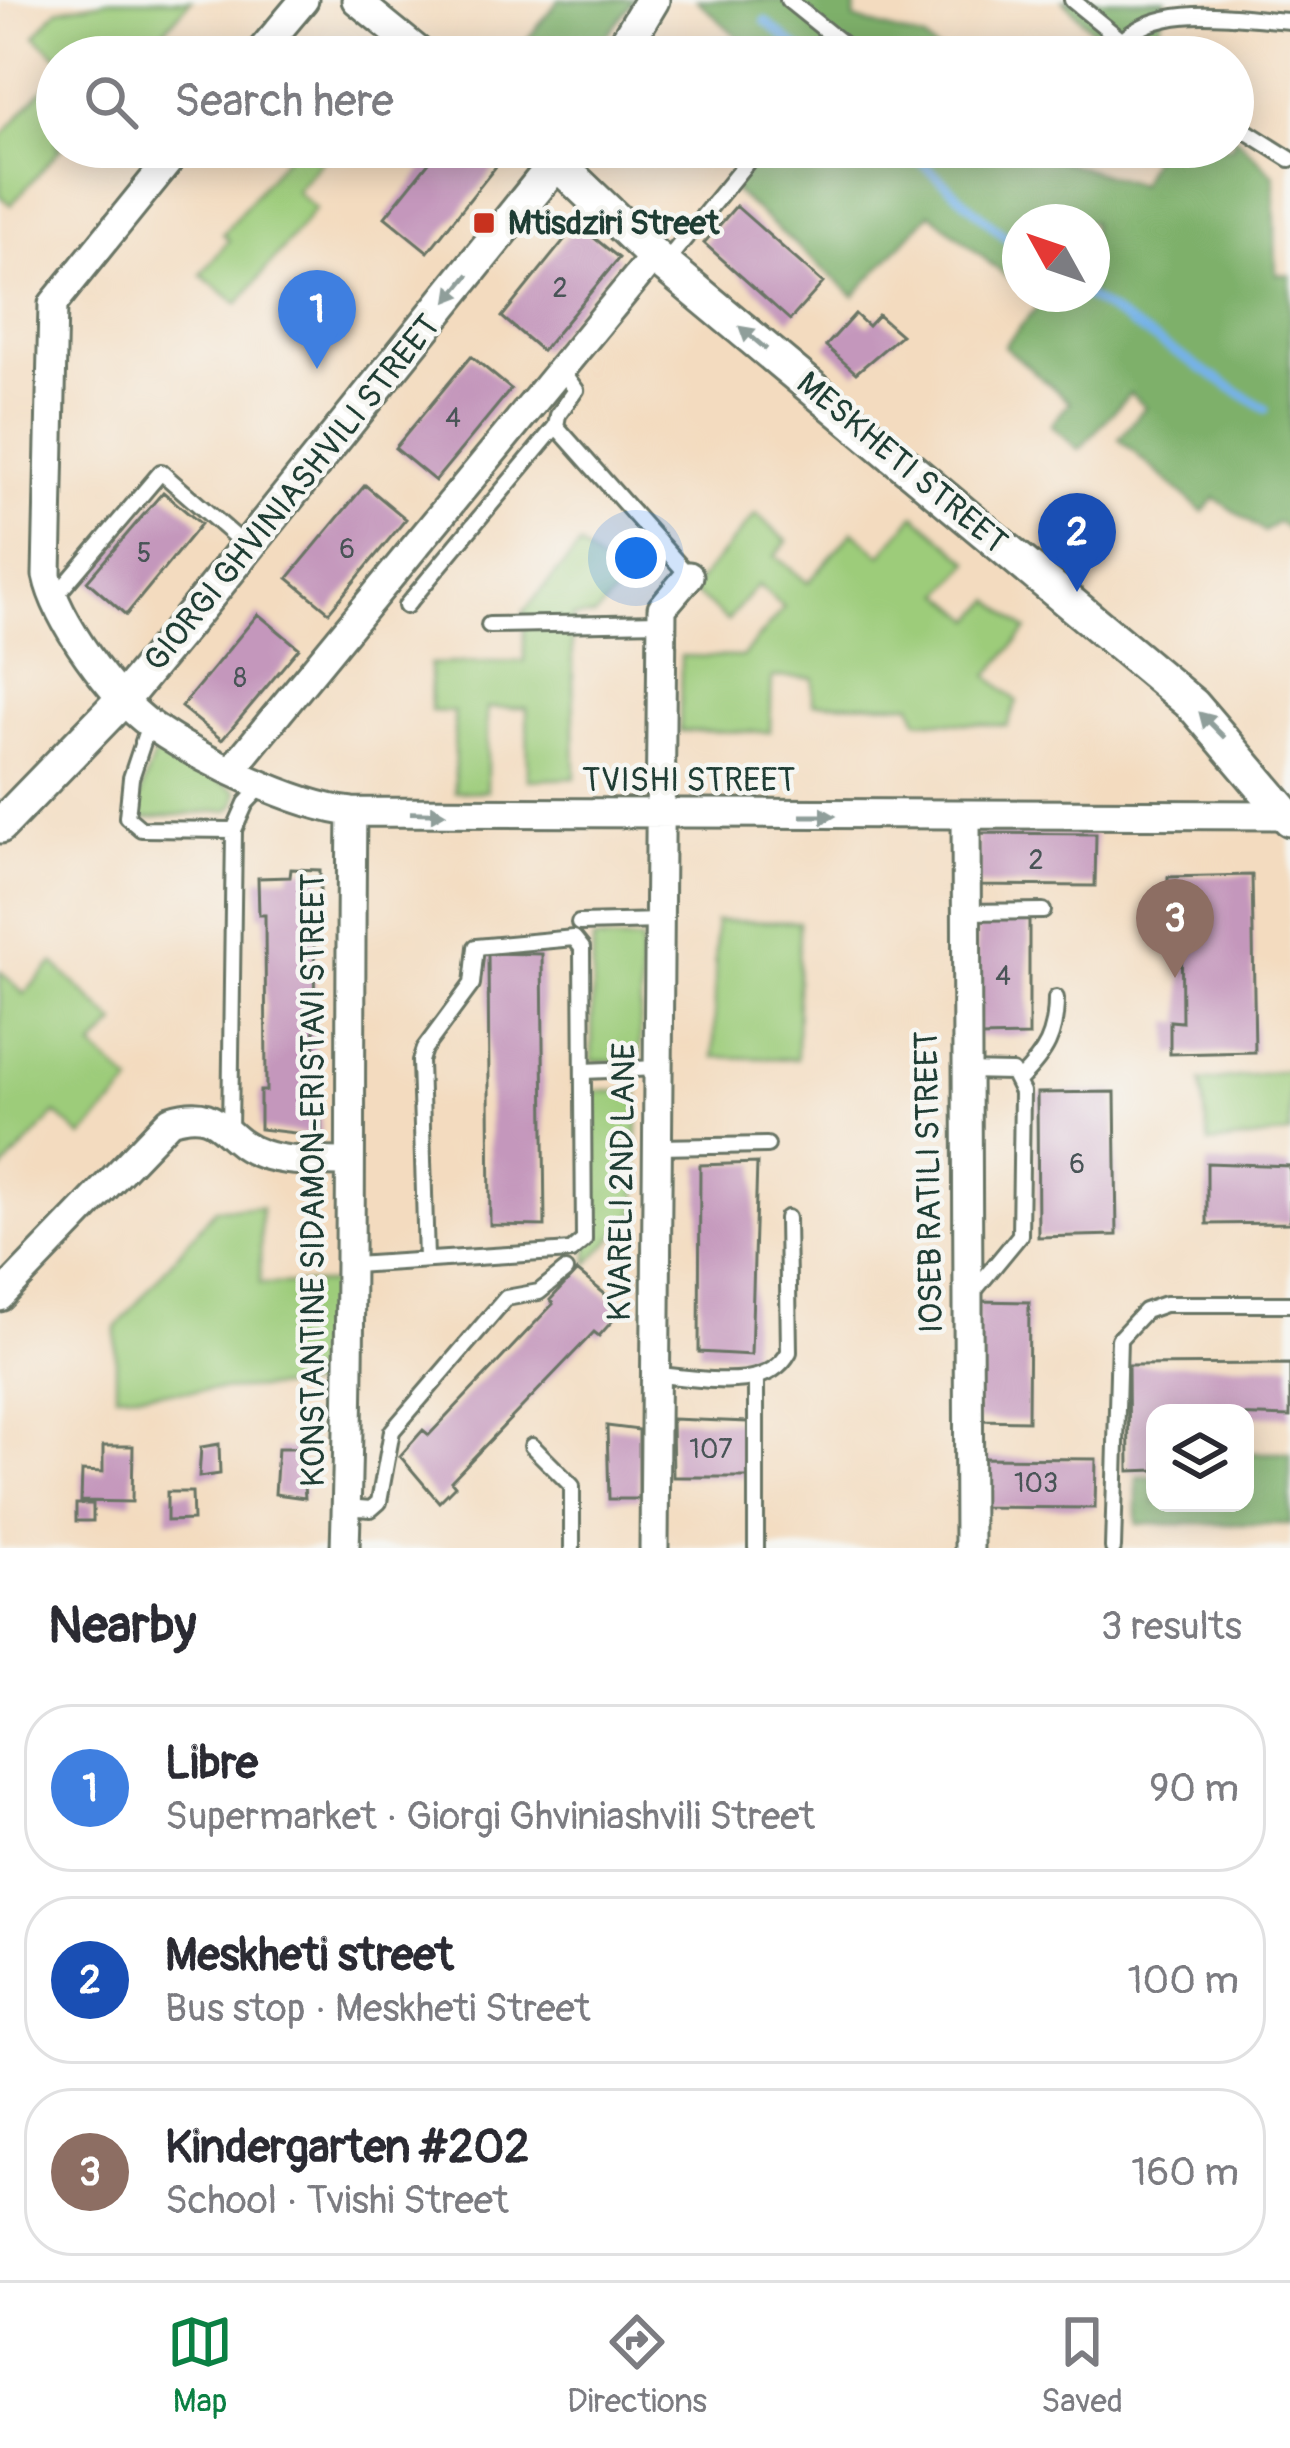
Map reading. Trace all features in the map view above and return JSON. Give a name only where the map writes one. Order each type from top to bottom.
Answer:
[{"type":"street","points":[[274,36],[304,0]]},
{"type":"street","points":[[356,0],[400,36]]},
{"type":"street","points":[[631,36],[652,0]]},
{"type":"street","points":[[52,601],[47,575],[53,304],[163,168]]},
{"type":"street","name":"GIORGI GHVINIASHVILI STREET","points":[[0,826],[124,698],[543,168]]},
{"type":"street","name":"MESKHETI STREET","points":[[570,168],[659,260],[1192,705],[1289,816]]},
{"type":"street","points":[[232,768],[560,370],[659,260]]},
{"type":"street","points":[[662,622],[662,608],[689,576]]},
{"type":"street","name":"TVISHI STREET","points":[[52,601],[149,724],[311,807],[352,812],[662,817],[1289,816]]},
{"type":"street","name":"KVARELI 2ND LANE","points":[[654,1548],[662,622]]},
{"type":"street","name":"KONSTANTINE SIDAMON-ERISTAVI STREET","points":[[345,1548],[354,1265],[347,1162],[352,812]]},
{"type":"street","name":"IOSEB RATILI STREET","points":[[966,815],[969,1548]]},
{"type":"street","points":[[0,1297],[170,1120],[195,1112],[254,1151],[280,1159],[347,1162]]},
{"type":"lane","points":[[788,0],[833,36]]},
{"type":"lane","points":[[1072,0],[1117,36]]},
{"type":"lane","points":[[1126,36],[1139,24],[1154,20],[1200,16],[1290,21]]},
{"type":"lane","points":[[1254,136],[1290,159]]},
{"type":"lane","points":[[659,260],[741,168]]},
{"type":"lane","points":[[406,606],[556,426],[557,415],[576,389],[560,370]]},
{"type":"lane","points":[[556,426],[689,576]]},
{"type":"lane","points":[[52,601],[161,472],[247,548]]},
{"type":"lane","points":[[489,625],[662,622]]},
{"type":"lane","points":[[149,724],[131,778],[127,818],[141,829],[234,830]]},
{"type":"lane","points":[[230,1133],[234,830],[247,803],[265,784]]},
{"type":"lane","points":[[963,912],[1043,910]]},
{"type":"lane","points":[[579,923],[661,921]]},
{"type":"lane","points":[[354,1265],[579,1247],[584,1240],[578,941],[476,947],[472,984],[420,1061],[426,1259]]},
{"type":"lane","points":[[966,1301],[1013,1250],[1020,1235],[1020,1079],[1043,1055],[1056,1030],[1056,998]]},
{"type":"lane","points":[[583,1071],[659,1068]]},
{"type":"lane","points":[[964,1071],[1012,1072],[1020,1079]]},
{"type":"lane","points":[[658,1147],[767,1145]]},
{"type":"lane","points":[[656,1375],[756,1379],[776,1372],[788,1352],[788,1218]]},
{"type":"lane","points":[[346,1507],[371,1509],[379,1502],[392,1432],[506,1298],[539,1292],[565,1270]]},
{"type":"lane","points":[[1114,1548],[1119,1339],[1145,1311],[1165,1304],[1290,1304]]},
{"type":"lane","points":[[756,1379],[756,1548]]},
{"type":"lane","points":[[532,1446],[572,1486],[572,1548]]},
{"type":"green space","points":[[110,0],[191,0],[159,36],[36,37],[35,36],[57,10]]},
{"type":"green space","points":[[559,0],[634,0],[607,36],[530,36]]},
{"type":"green space","points":[[697,0],[856,0],[854,19],[911,36],[737,36]]},
{"type":"green space","points":[[1063,0],[1166,0],[1157,36],[1098,36]]},
{"type":"green space","points":[[36,97],[36,168],[44,168],[11,205],[0,196],[0,138]]},
{"type":"green space","points":[[1254,155],[1274,175],[1276,274],[1290,275],[1290,531],[1277,522],[1264,532],[1215,498],[1203,512],[1119,439],[1145,407],[1130,393],[1079,450],[1051,425],[1070,402],[1004,346],[1033,312],[1110,312],[1110,204],[1002,204],[1002,273],[930,213],[854,296],[732,189],[750,168],[1084,168],[1139,185],[1147,168],[1254,168]]},
{"type":"green space","points":[[277,168],[315,168],[296,191],[315,209],[238,304],[201,275],[229,240],[223,234]]},
{"type":"green space","points":[[756,514],[787,541],[775,556],[808,583],[853,531],[881,555],[915,515],[970,562],[943,594],[974,620],[992,600],[1027,630],[988,676],[1017,701],[1007,726],[918,720],[912,704],[813,703],[813,678],[772,677],[770,732],[680,731],[681,656],[742,657],[784,608],[758,585],[727,621],[691,590]]},
{"type":"green space","points":[[580,546],[624,584],[595,616],[572,617],[575,778],[528,780],[527,708],[487,708],[487,791],[455,792],[454,712],[431,711],[430,664],[524,661],[524,611]]},
{"type":"green space","points":[[164,748],[237,791],[235,804],[229,810],[138,819],[134,814],[153,757]]},
{"type":"green space","points":[[716,921],[799,922],[797,1059],[714,1057]]},
{"type":"green space","points":[[593,940],[641,941],[640,1062],[592,1061]]},
{"type":"green space","points":[[53,963],[116,1023],[93,1048],[132,1084],[82,1137],[56,1113],[0,1173],[0,971],[24,994]]},
{"type":"green space","points":[[1290,1070],[1290,1134],[1209,1144],[1201,1082]]},
{"type":"green space","points":[[590,1091],[638,1092],[637,1212],[588,1264]]},
{"type":"green space","points":[[261,1207],[260,1284],[335,1283],[337,1385],[116,1394],[116,1328],[216,1208]]},
{"type":"green space","points":[[1254,1453],[1290,1453],[1290,1524],[1137,1524],[1137,1477],[1146,1477],[1146,1512],[1254,1512]]},
{"type":"building","points":[[424,168],[495,168],[428,252],[385,217]]},
{"type":"building","points":[[736,206],[823,283],[790,320],[704,243]]},
{"type":"building","points":[[577,224],[619,258],[542,351],[502,317]]},
{"type":"building","points":[[855,314],[868,326],[878,315],[901,335],[856,373],[826,346]]},
{"type":"building","points":[[471,356],[511,389],[435,481],[395,448]]},
{"type":"building","points":[[365,485],[406,519],[329,612],[288,578]]},
{"type":"building","points":[[163,492],[201,524],[126,615],[87,581]]},
{"type":"building","points":[[258,614],[299,648],[222,740],[181,707]]},
{"type":"building","points":[[977,833],[1096,834],[1095,886],[977,885]]},
{"type":"building","points":[[291,869],[320,870],[320,895],[314,895],[315,1107],[321,1107],[321,1136],[260,1129],[260,1091],[266,1091],[265,915],[259,915],[258,878],[290,877]]},
{"type":"building","points":[[1252,875],[1255,1052],[1170,1054],[1170,1021],[1182,1022],[1181,911],[1168,911],[1168,877]]},
{"type":"building","points":[[976,916],[1029,916],[1029,1036],[977,1037]]},
{"type":"building","points":[[488,953],[542,954],[545,1226],[490,1225]]},
{"type":"building","points":[[1115,1092],[1117,1235],[1038,1237],[1037,1093]]},
{"type":"building","points":[[757,1163],[751,1355],[699,1352],[700,1165]]},
{"type":"building","points":[[1207,1163],[1290,1166],[1290,1223],[1207,1224]]},
{"type":"building","points":[[577,1271],[623,1309],[599,1336],[594,1332],[451,1481],[455,1486],[439,1502],[400,1456],[423,1430],[429,1435],[553,1304],[550,1300]]},
{"type":"building","points":[[977,1301],[1029,1302],[1028,1421],[976,1420]]},
{"type":"building","points":[[1290,1364],[1290,1417],[1254,1416],[1254,1404],[1146,1404],[1146,1470],[1129,1471],[1128,1365]]},
{"type":"building","points":[[672,1419],[748,1422],[751,1477],[673,1477]]},
{"type":"building","points":[[607,1426],[639,1430],[639,1499],[609,1499]]},
{"type":"building","points":[[219,1444],[220,1474],[199,1477],[201,1447]]},
{"type":"building","points":[[103,1446],[133,1446],[132,1502],[81,1501],[82,1471],[103,1472]]},
{"type":"building","points":[[278,1448],[301,1448],[305,1498],[275,1494]]},
{"type":"building","points":[[977,1458],[1096,1459],[1095,1508],[977,1507]]},
{"type":"building","points":[[167,1492],[192,1492],[193,1520],[167,1521]]},
{"type":"building","points":[[76,1504],[93,1504],[93,1521],[76,1521]]},
{"type":"waterway","points":[[765,21],[783,36]]},
{"type":"waterway","points":[[928,168],[1002,234]]},
{"type":"waterway","points":[[1110,311],[1265,409]]},
{"type":"place","name":"Mtisdziri Street","points":[[484,223]]},
{"type":"place","name":"Libre","points":[[317,369]]},
{"type":"place","name":"Meskheti street","points":[[1077,592]]},
{"type":"place","name":"Kindergarten #202","points":[[1175,978]]}]
